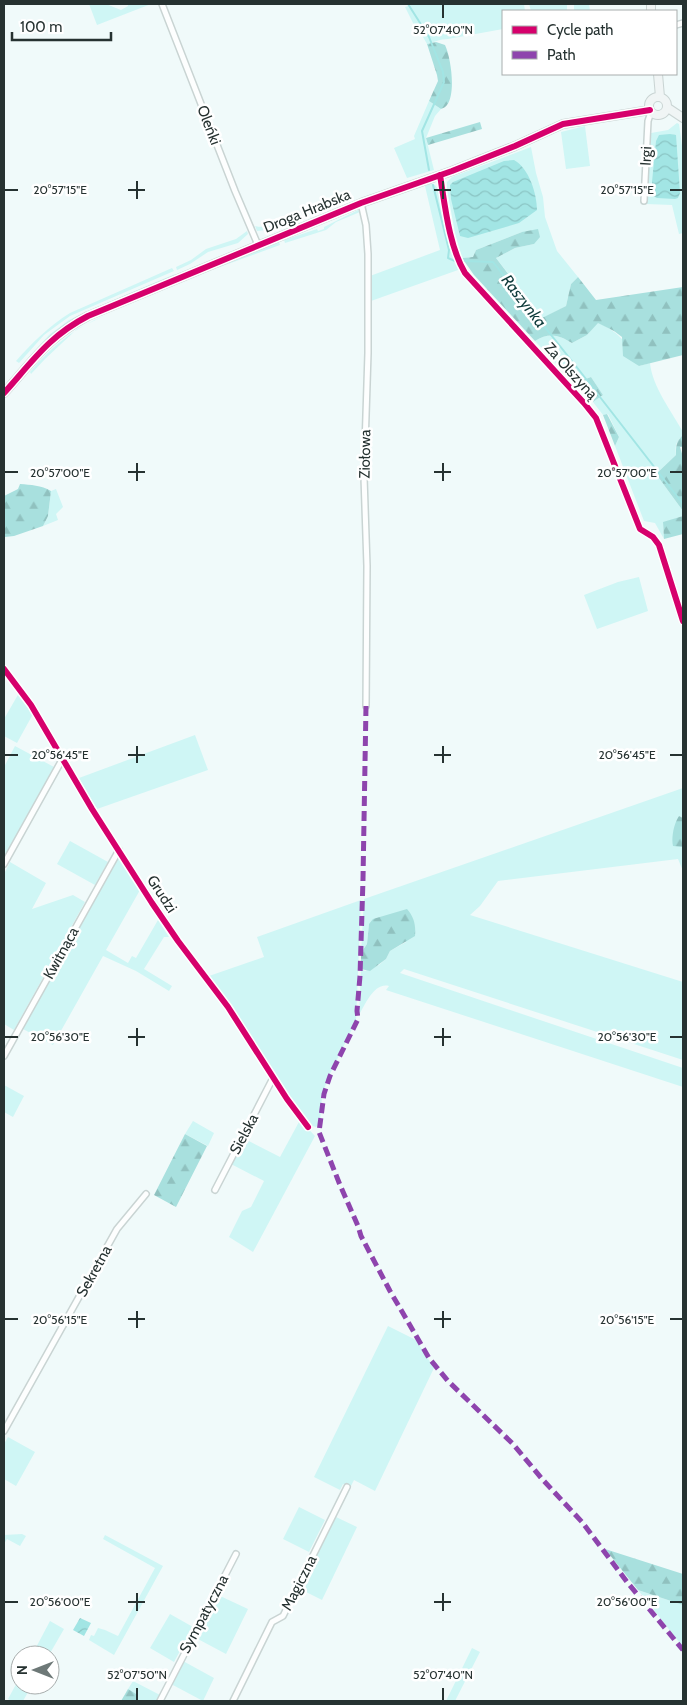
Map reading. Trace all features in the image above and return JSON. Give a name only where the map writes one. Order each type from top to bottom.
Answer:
[{"type":"street","name":"Oleńki","points":[[162,4],[258,245]]},
{"type":"street","points":[[658,75],[660,97]]},
{"type":"street","points":[[660,97],[667,102],[668,108],[665,114],[660,116],[654,115],[650,111],[649,106],[651,100],[660,97]]},
{"type":"street","points":[[668,108],[683,118]]},
{"type":"street","name":"Droga Hrabska","points":[[4,393],[42,349],[72,324],[106,308],[361,203],[515,146],[563,124],[650,111]]},
{"type":"street","name":"Irgi","points":[[644,200],[650,111]]},
{"type":"street","name":"Za Olszyną","points":[[440,175],[458,261],[465,272],[596,418],[640,529],[659,545],[683,621]]},
{"type":"street","name":"Ziołowa","points":[[361,203],[366,225],[368,254],[368,353],[364,477],[367,566],[366,706]]},
{"type":"street","name":"Grudzi","points":[[4,669],[31,705],[92,809],[158,913],[228,1007],[273,1078],[308,1127]]},
{"type":"street","points":[[4,864],[63,758]]},
{"type":"street","name":"Kwitnąca","points":[[4,1056],[118,850]]},
{"type":"street","name":"Sielska","points":[[215,1190],[273,1078]]},
{"type":"street","name":"Sekretna","points":[[4,1431],[117,1229],[146,1194]]},
{"type":"street","name":"Magiczna","points":[[233,1701],[272,1622],[283,1616],[347,1487]]},
{"type":"street","name":"Sympatyczna","points":[[160,1701],[236,1554]]},
{"type":"shaded area","points":[[89,4],[106,4],[121,10],[128,6],[128,4],[151,4],[97,25]]},
{"type":"shaded area","points":[[414,4],[524,4],[525,10],[502,10],[502,29],[427,44],[418,28],[415,27],[405,7]]},
{"type":"shaded area","points":[[529,4],[567,4],[567,10],[531,10]]},
{"type":"shaded area","points":[[574,4],[589,4],[590,10],[574,10]]},
{"type":"shaded area","points":[[429,101],[441,109],[435,116],[426,138],[434,170],[407,178],[394,148],[415,139],[414,136]]},
{"type":"shaded area","points":[[677,123],[679,124],[683,153],[683,233],[679,234],[672,205],[646,204],[651,133],[668,130]]},
{"type":"shaded area","points":[[585,126],[590,166],[566,169],[561,132]]},
{"type":"shaded area","points":[[531,147],[543,197],[545,217],[557,251],[578,277],[571,284],[566,306],[543,318],[496,258],[515,248],[534,244],[522,232],[476,250],[473,257],[462,258],[455,233],[447,189],[447,182],[452,177]]},
{"type":"shaded area","points":[[431,183],[440,189],[458,270],[371,301],[370,276],[440,250],[425,186]]},
{"type":"shaded area","points":[[322,206],[323,209],[305,217],[304,214],[301,215],[302,218],[283,226],[282,223],[279,224],[280,227],[275,226],[276,229],[257,231],[255,226],[271,226]]},
{"type":"shaded area","points":[[358,210],[360,212],[336,222],[326,230],[285,243],[284,240],[317,229],[318,231],[324,229],[324,227]]},
{"type":"shaded area","points":[[247,231],[248,234],[238,243],[208,252],[177,270],[176,267],[191,260],[206,249],[236,239]]},
{"type":"shaded area","points":[[279,242],[280,245],[217,268]]},
{"type":"shaded area","points":[[172,268],[174,271],[70,316],[44,335],[19,363],[16,361],[41,335],[70,313]]},
{"type":"shaded area","points":[[175,274],[68,323],[47,339],[24,366],[21,366],[49,335],[69,320]]},
{"type":"shaded area","points":[[598,322],[623,340],[639,366],[650,363],[658,390],[683,432],[683,435],[676,444],[676,455],[656,474],[683,511],[683,516],[663,523],[664,539],[655,523],[644,521],[615,446],[619,437],[608,414],[603,415],[593,402],[603,395],[591,377],[575,383],[535,341],[545,336],[554,336],[572,343],[587,335]]},
{"type":"shaded area","points":[[74,332],[31,374],[30,372],[47,354]]},
{"type":"shaded area","points":[[56,489],[63,507],[56,514],[58,520],[43,526],[48,516],[51,491]]},
{"type":"shaded area","points":[[639,577],[648,611],[597,629],[584,595],[618,582]]},
{"type":"shaded area","points":[[19,693],[33,714],[17,743],[4,736],[4,719]]},
{"type":"shaded area","points":[[195,735],[208,770],[97,809],[79,778]]},
{"type":"shaded area","points":[[15,746],[54,767],[4,858],[4,767]]},
{"type":"shaded area","points":[[683,788],[683,818],[679,816],[681,847],[683,840],[683,871],[678,859],[498,881],[480,906],[470,915],[683,982],[683,1060],[404,969],[400,973],[683,1068],[683,1087],[386,990],[389,986],[379,987],[374,991],[359,1015],[361,969],[365,971],[379,965],[386,959],[390,951],[406,942],[369,924],[367,944],[361,953],[364,899]]},
{"type":"shaded area","points":[[70,841],[108,862],[95,885],[57,864]]},
{"type":"shaded area","points":[[116,859],[121,859],[140,890],[106,950],[128,963],[132,956],[136,958],[158,920],[169,937],[164,937],[144,969],[172,986],[169,991],[136,971],[103,956],[53,1045],[23,1029]]},
{"type":"shaded area","points":[[10,862],[46,883],[32,909],[73,895],[85,902],[14,1030],[4,1024],[4,874]]},
{"type":"shaded area","points":[[361,900],[356,1021],[328,1078],[322,1096],[320,1123],[316,1127],[309,1125],[285,1093],[249,1034],[209,976],[264,957],[257,937]]},
{"type":"shaded area","points":[[4,1085],[24,1096],[13,1117],[4,1112]]},
{"type":"shaded area","points":[[300,1120],[315,1136],[253,1252],[229,1237],[242,1211],[251,1207],[264,1181],[231,1164],[245,1139],[280,1157]]},
{"type":"shaded area","points":[[193,1121],[214,1133],[208,1146],[185,1134]]},
{"type":"shaded area","points":[[388,1326],[416,1340],[434,1368],[375,1491],[354,1480],[350,1488],[343,1484],[340,1490],[314,1477]]},
{"type":"shaded area","points":[[8,1437],[35,1452],[16,1486],[4,1479],[4,1444]]},
{"type":"shaded area","points":[[299,1507],[325,1520],[309,1552],[283,1539]]},
{"type":"shaded area","points":[[336,1517],[357,1527],[322,1600],[300,1589]]},
{"type":"shaded area","points":[[22,1534],[26,1536],[20,1546],[7,1539],[4,1544],[4,1535]]},
{"type":"shaded area","points":[[105,1535],[163,1566],[114,1655],[89,1640],[91,1635],[94,1636],[98,1628],[118,1636],[155,1568],[103,1539]]},
{"type":"shaded area","points":[[638,1590],[683,1605],[683,1647]]},
{"type":"shaded area","points":[[218,1595],[248,1609],[226,1654],[196,1638]]},
{"type":"shaded area","points":[[170,1614],[193,1627],[174,1662],[150,1648]]},
{"type":"shaded area","points":[[50,1621],[64,1629],[55,1645],[37,1645]]},
{"type":"shaded area","points":[[472,1648],[480,1652],[455,1701],[446,1701]]},
{"type":"shaded area","points":[[183,1661],[214,1678],[203,1701],[171,1684]]},
{"type":"shaded area","points":[[133,1681],[160,1695],[157,1701],[137,1701],[137,1696],[128,1689]]},
{"type":"shaded area","points":[[10,1695],[26,1695],[23,1701],[11,1701],[8,1699]]},
{"type":"green space","points":[[436,42],[445,45],[452,75],[450,100],[447,106],[441,109],[429,101],[438,81],[427,44]]},
{"type":"green space","points":[[480,122],[482,129],[428,145],[426,138]]},
{"type":"green space","points":[[538,229],[540,237],[534,244],[515,248],[496,258],[542,318],[566,306],[571,284],[578,277],[596,300],[683,287],[683,355],[639,366],[623,356],[622,337],[598,323],[587,335],[572,343],[554,336],[545,336],[535,341],[474,275],[462,258],[473,257],[476,250],[522,232]]},
{"type":"green space","points":[[591,377],[603,395],[593,402],[575,383]]},
{"type":"green space","points":[[607,414],[619,437],[615,446],[603,415]]},
{"type":"green space","points":[[683,435],[683,447],[680,447],[683,457],[683,511],[656,474],[676,455],[677,444]]},
{"type":"green space","points":[[20,484],[40,486],[51,491],[48,516],[43,526],[14,536],[5,537],[4,496],[18,489]]},
{"type":"green space","points":[[683,516],[683,534],[664,539],[663,522]]},
{"type":"green space","points":[[679,816],[683,818],[682,847],[673,846],[672,843],[674,826]]},
{"type":"green space","points":[[407,909],[414,921],[415,936],[390,951],[386,959],[370,971],[361,969],[361,953],[367,944],[369,924],[373,919]]},
{"type":"green space","points":[[185,1134],[207,1146],[176,1207],[154,1195]]},
{"type":"green space","points":[[605,1549],[683,1574],[683,1605],[638,1590]]},
{"type":"green space","points":[[128,1689],[136,1694],[137,1701],[121,1701]]},
{"type":"water","points":[[659,135],[676,135],[680,193],[678,198],[675,199],[657,198],[653,196],[652,182],[656,141]]},
{"type":"water","points":[[514,160],[528,175],[536,197],[537,210],[519,223],[468,238],[460,236],[451,199],[450,185],[453,182],[504,161]]},
{"type":"water","points":[[80,1618],[91,1623],[84,1636],[73,1630]]},
{"type":"waterway","name":"Raszynka","points":[[408,4],[429,37],[443,72],[444,82],[422,131],[429,170]]},
{"type":"waterway","name":"Raszynka","points":[[433,185],[449,250],[448,258],[455,261]]},
{"type":"waterway","name":"Raszynka","points":[[465,261],[493,262],[683,504]]},
{"type":"marked path","points":[[366,706],[358,1019],[330,1076],[324,1094],[319,1132],[361,1236],[429,1358],[448,1381],[513,1444],[582,1522],[627,1582],[683,1650]]},
{"type":"cycle path","points":[[4,393],[52,341],[62,332],[88,316],[361,203],[452,171],[515,146],[563,124],[650,110]]},
{"type":"cycle path","points":[[440,175],[451,238],[465,273],[596,418],[640,529],[653,537],[659,545],[683,621]]},
{"type":"cycle path","points":[[4,669],[31,705],[92,809],[152,903],[228,1007],[287,1099],[308,1127]]}]
